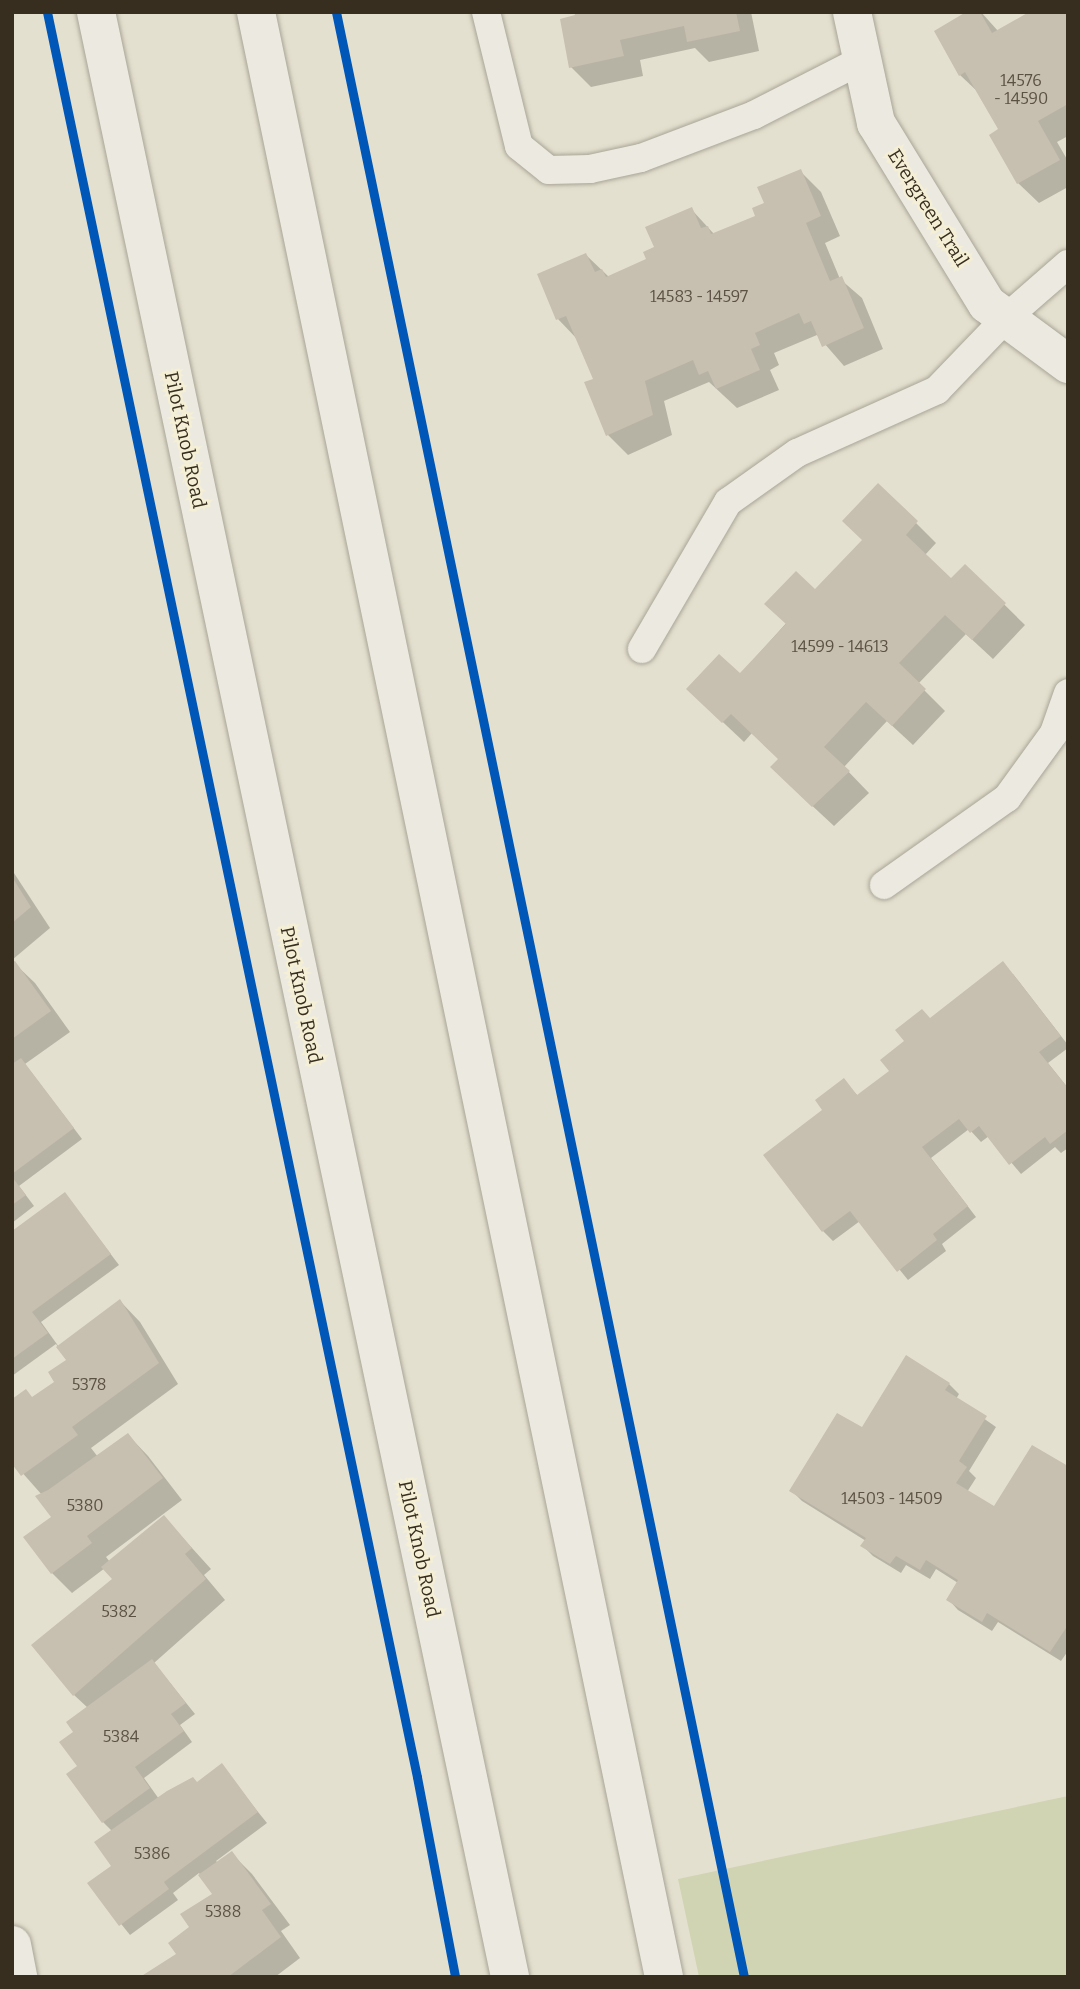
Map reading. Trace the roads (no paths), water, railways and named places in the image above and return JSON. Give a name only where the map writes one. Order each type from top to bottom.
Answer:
[{"type":"main road","name":"Pilot Knob Road","points":[[96,12],[510,1977]]},
{"type":"main road","points":[[256,12],[664,1977]]},
{"type":"main road","name":"Evergreen Trail","points":[[852,12],[876,123],[986,304],[1068,364]]},
{"type":"main road","points":[[12,1945],[18,1977]]},
{"type":"lane","points":[[486,12],[519,146],[549,170],[590,169],[641,159],[754,115],[862,60]]},
{"type":"lane","points":[[642,649],[728,502],[797,453],[937,390],[1006,318],[1068,264]]},
{"type":"lane","points":[[884,885],[1007,798],[1054,733],[1068,693]]}]
